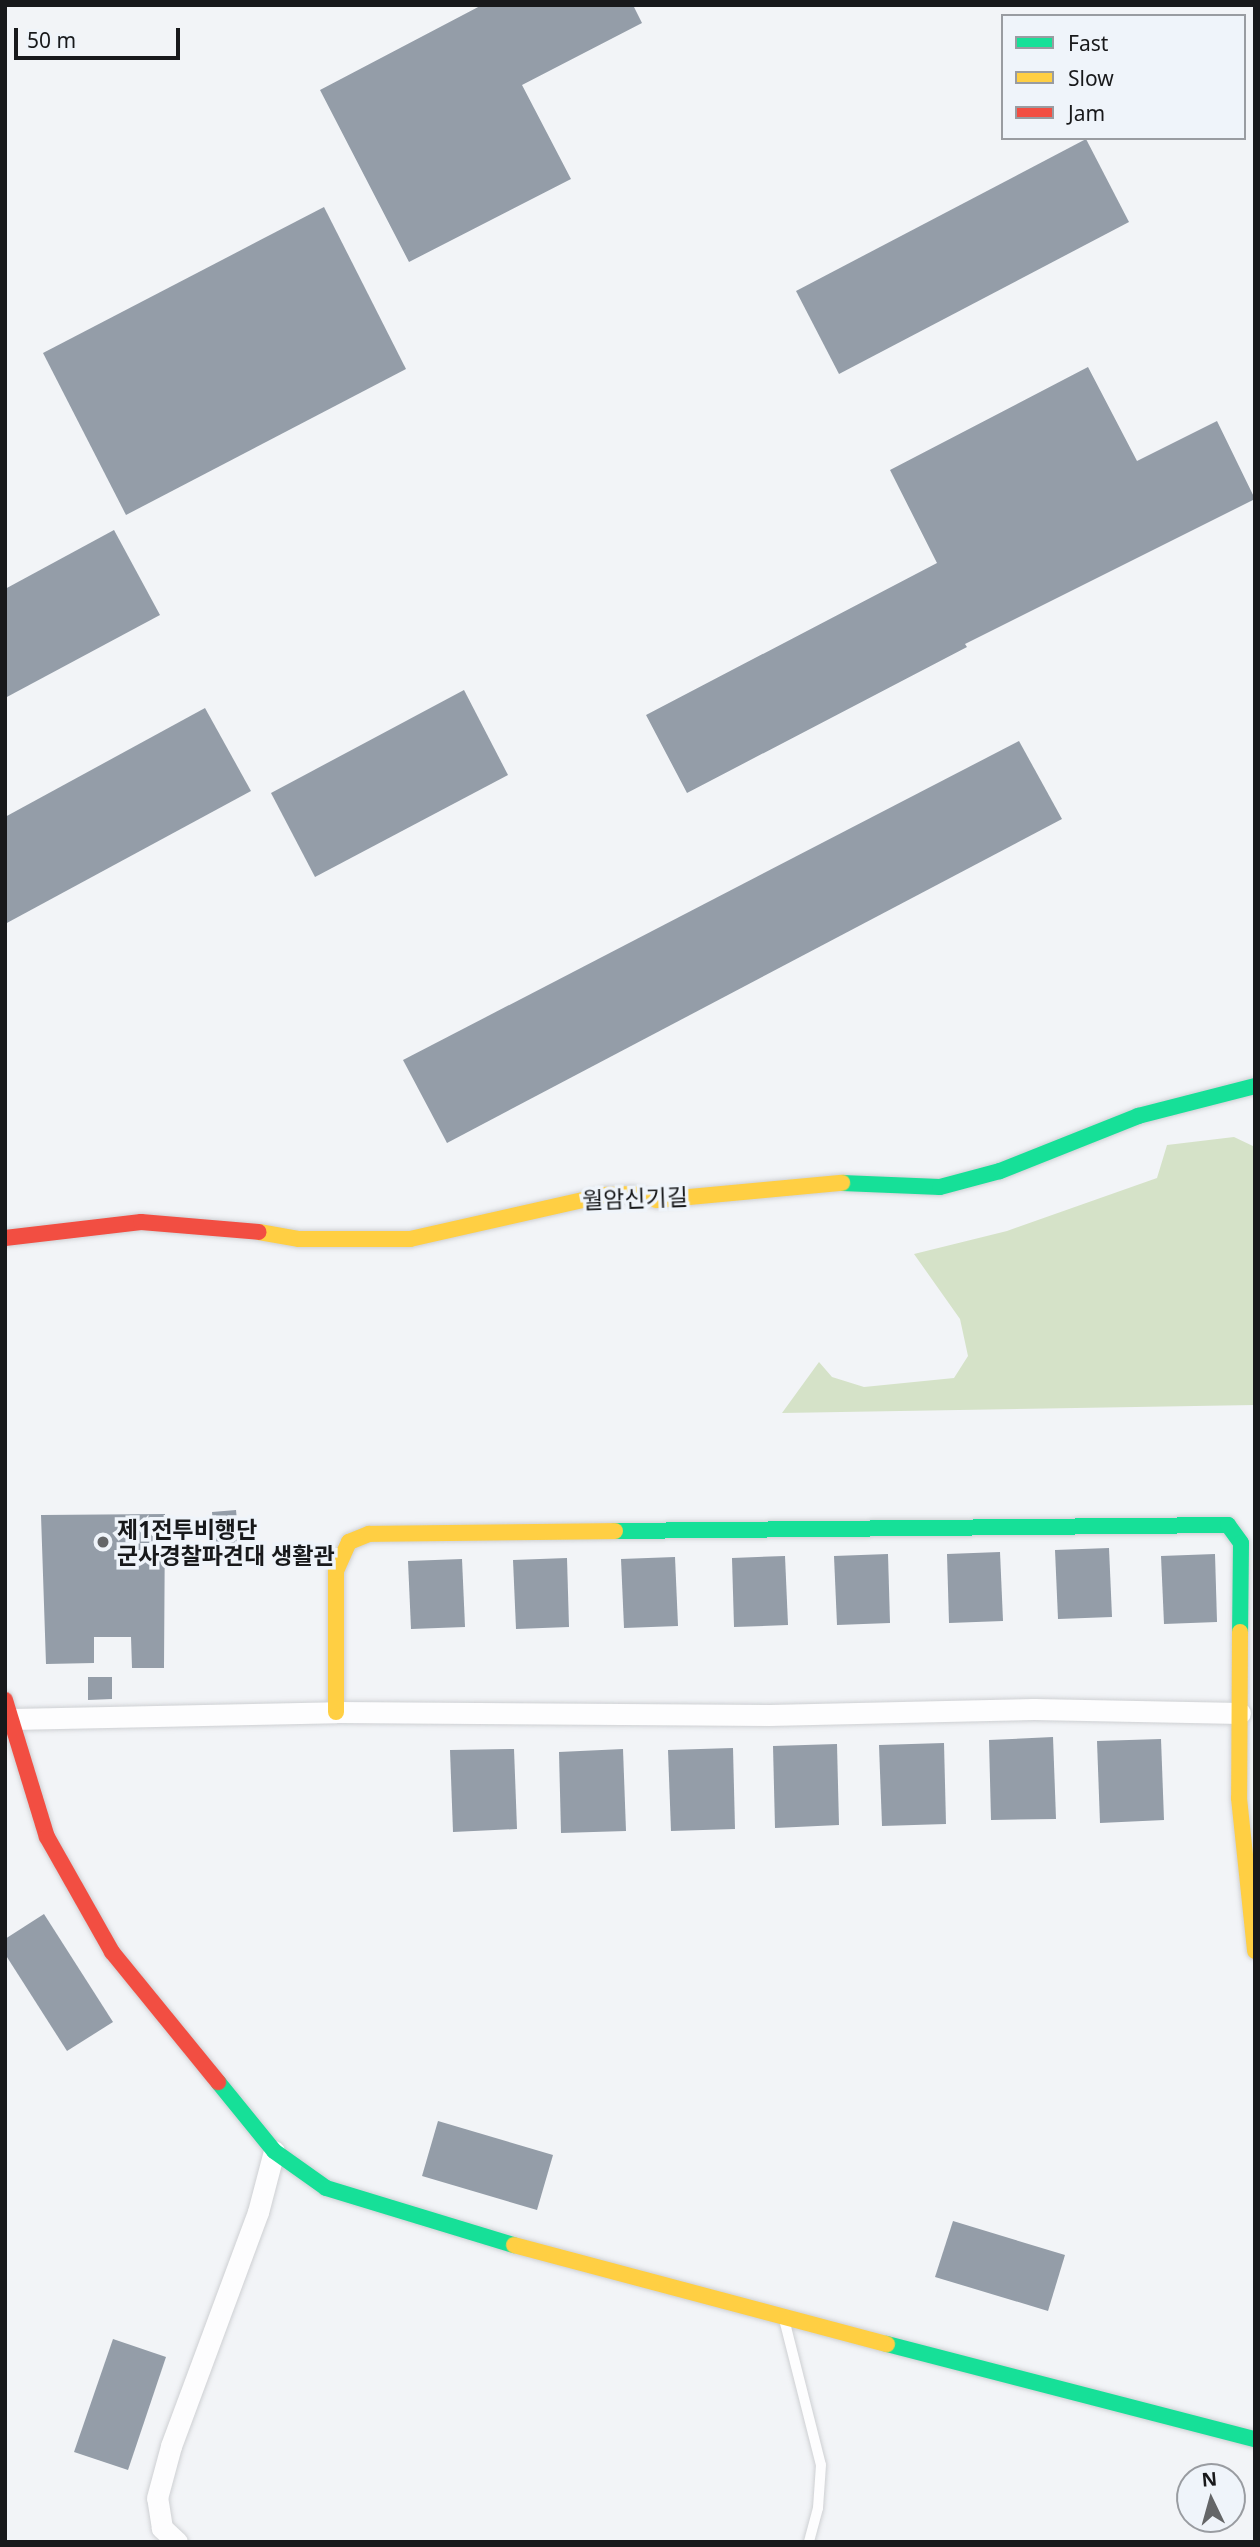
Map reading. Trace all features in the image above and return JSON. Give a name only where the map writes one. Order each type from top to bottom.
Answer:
[{"type":"street","name":"월암신기길","points":[[5,1238],[141,1222],[240,1228],[299,1239],[399,1239],[606,1195],[633,1194],[657,1200],[858,1182],[940,1187],[1000,1171],[1138,1116],[1255,1086]]},
{"type":"street","points":[[336,1712],[336,1571],[349,1542],[369,1534],[1228,1525],[1241,1543],[1239,1798],[1255,1951]]},
{"type":"street","points":[[1240,1713],[1034,1709],[769,1715],[8,1709],[47,1837],[112,1952],[274,2151],[326,2188],[585,2267],[1255,2439]]},
{"type":"street","points":[[177,2542],[162,2528],[157,2498],[171,2446],[258,2212],[274,2151]]},
{"type":"lane","points":[[785,2320],[821,2465],[818,2508],[809,2542]]},
{"type":"green space","points":[[1234,1137],[1255,1147],[1255,1405],[782,1413],[819,1362],[832,1377],[864,1387],[954,1378],[968,1356],[960,1319],[914,1254],[1007,1231],[1157,1178],[1167,1145]]},
{"type":"building","points":[[482,5],[633,5],[642,23],[522,85],[571,179],[409,262],[320,90]]},
{"type":"building","points":[[1084,140],[1087,140],[1129,222],[839,374],[796,291]]},
{"type":"building","points":[[324,207],[406,369],[126,515],[43,353]]},
{"type":"building","points":[[1088,367],[1137,461],[1217,421],[1255,499],[965,644],[967,647],[687,793],[646,715],[937,563],[890,470]]},
{"type":"building","points":[[114,530],[160,615],[5,698],[5,589]]},
{"type":"building","points":[[464,690],[508,775],[315,877],[271,793]]},
{"type":"building","points":[[205,708],[251,791],[5,924],[5,817]]},
{"type":"building","points":[[1019,741],[1062,819],[447,1143],[403,1060]]},
{"type":"building","points":[[236,1510],[239,1542],[215,1545],[212,1512]]},
{"type":"building","points":[[165,1514],[164,1668],[132,1668],[131,1637],[94,1637],[94,1663],[46,1664],[41,1515]]},
{"type":"building","points":[[1109,1548],[1112,1617],[1058,1619],[1055,1550]]},
{"type":"building","points":[[1000,1552],[1003,1621],[949,1623],[947,1554]]},
{"type":"building","points":[[888,1554],[890,1623],[837,1625],[834,1556]]},
{"type":"building","points":[[1215,1554],[1217,1622],[1164,1624],[1161,1556]]},
{"type":"building","points":[[785,1556],[788,1625],[734,1627],[732,1558]]},
{"type":"building","points":[[675,1557],[678,1626],[624,1628],[621,1559]]},
{"type":"building","points":[[567,1558],[569,1627],[516,1629],[513,1560]]},
{"type":"building","points":[[462,1559],[465,1627],[411,1629],[408,1561]]},
{"type":"building","points":[[88,1677],[112,1677],[112,1699],[88,1700]]},
{"type":"building","points":[[1053,1737],[1056,1819],[991,1820],[989,1740]]},
{"type":"building","points":[[1161,1739],[1164,1820],[1100,1823],[1097,1741]]},
{"type":"building","points":[[944,1743],[946,1824],[882,1826],[879,1745]]},
{"type":"building","points":[[837,1744],[839,1825],[775,1828],[773,1746]]},
{"type":"building","points":[[733,1748],[735,1829],[671,1831],[668,1750]]},
{"type":"building","points":[[514,1749],[517,1829],[453,1832],[450,1750]]},
{"type":"building","points":[[623,1749],[626,1831],[561,1833],[559,1752]]},
{"type":"building","points":[[44,1914],[113,2022],[67,2051],[5,1954],[5,1939]]},
{"type":"building","points":[[438,2121],[553,2155],[537,2210],[422,2176]]},
{"type":"building","points":[[953,2221],[1065,2255],[1048,2311],[935,2277]]},
{"type":"building","points":[[113,2339],[166,2357],[128,2470],[74,2452]]},
{"type":"traffic: fast","points":[[842,1183],[940,1187],[1000,1171],[1138,1116],[1255,1086]]},
{"type":"traffic: fast","points":[[615,1531],[1228,1525],[1241,1543],[1240,1632]]},
{"type":"traffic: fast","points":[[218,2082],[274,2151],[326,2188],[514,2245]]},
{"type":"traffic: fast","points":[[887,2344],[1255,2439]]},
{"type":"traffic: slow","points":[[259,1232],[299,1239],[410,1239],[606,1195],[633,1194],[657,1200],[842,1183]]},
{"type":"traffic: slow","points":[[336,1712],[336,1571],[349,1542],[369,1534],[615,1531]]},
{"type":"traffic: slow","points":[[1240,1632],[1239,1798],[1255,1951]]},
{"type":"traffic: slow","points":[[514,2245],[887,2344]]},
{"type":"traffic: jam","points":[[5,1238],[141,1222],[259,1232]]},
{"type":"traffic: jam","points":[[5,1700],[47,1837],[112,1952],[218,2082]]},
{"type":"place","name":"제1전투비행단 군사경찰파견대 생활관","points":[[103,1542]]}]
